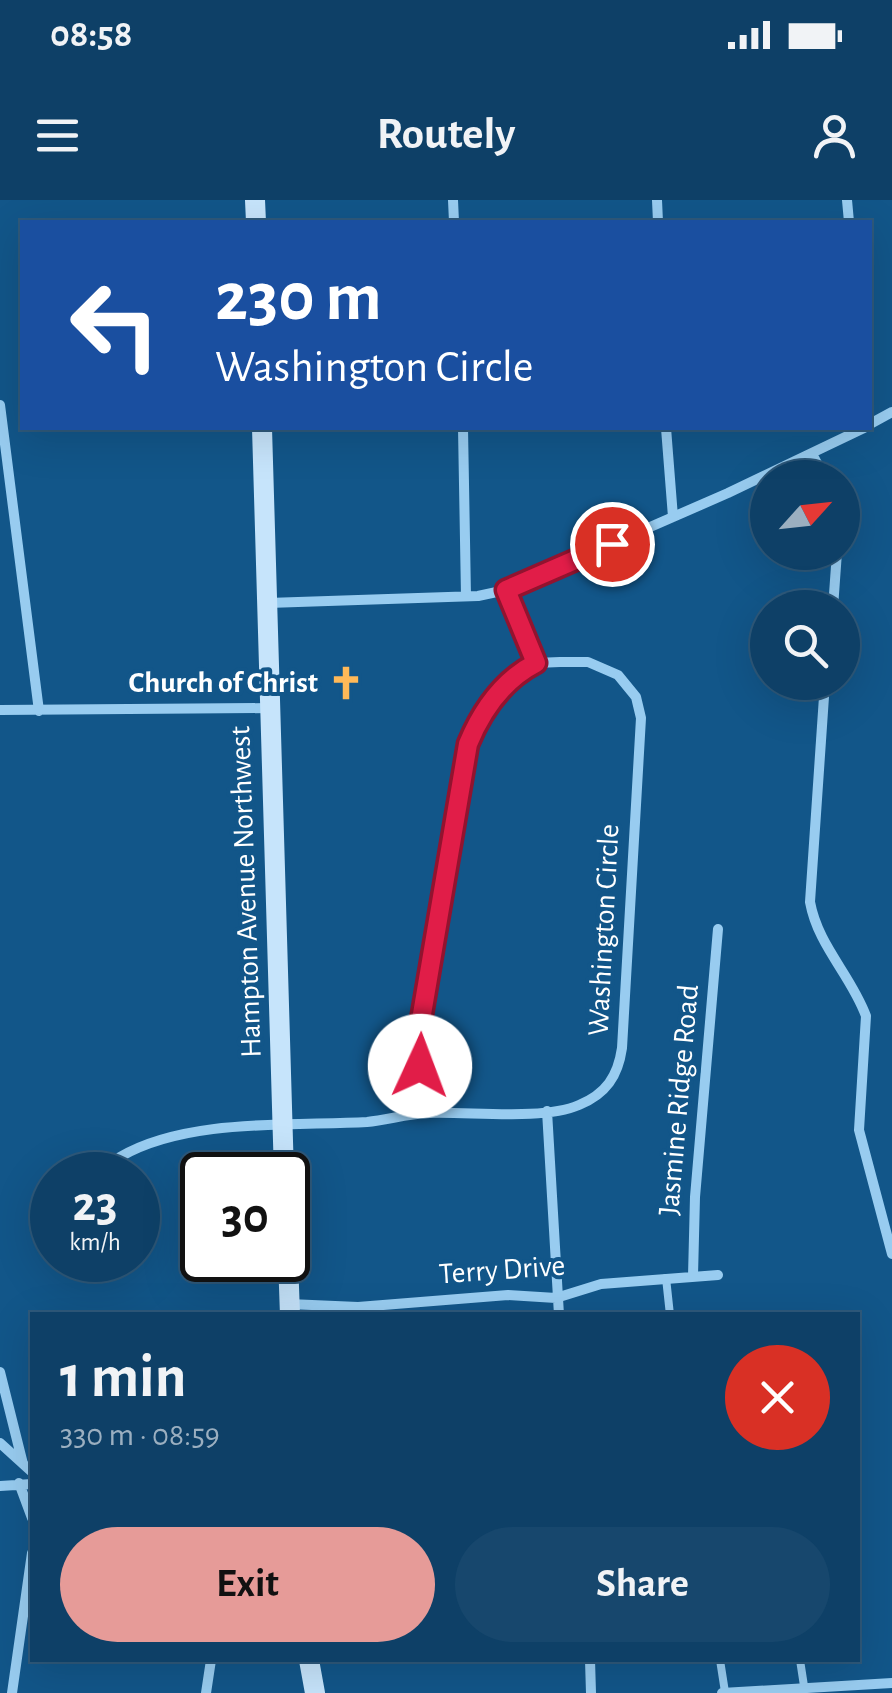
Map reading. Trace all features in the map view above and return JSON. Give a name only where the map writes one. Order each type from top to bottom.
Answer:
[{"type":"street","points":[[0,405],[39,711]]},
{"type":"street","name":"Hampton Avenue Northwest","points":[[262,430],[284,1152]]},
{"type":"street","points":[[463,430],[466,596]]},
{"type":"street","points":[[666,430],[673,517]]},
{"type":"street","points":[[268,603],[466,596],[506,590],[812,454],[857,430]]},
{"type":"street","points":[[812,454],[815,460]]},
{"type":"street","points":[[424,1113],[421,1020],[464,758],[474,730],[494,698],[512,678],[536,663],[506,590]]},
{"type":"street","name":"Washington Circle","points":[[130,1152],[170,1138],[283,1124],[387,1120],[424,1113],[546,1112],[571,1108],[602,1092],[614,1079],[620,1060],[641,718],[631,688],[610,669],[588,662],[536,663]]},
{"type":"street","points":[[824,700],[810,902],[815,926],[860,999],[866,1016],[859,1130],[892,1254]]},
{"type":"street","points":[[0,710],[271,708]]},
{"type":"street","name":"Jasmine Ridge Road","points":[[693,1276],[718,929]]},
{"type":"street","points":[[546,1112],[558,1312]]},
{"type":"street","name":"Terry Drive","points":[[290,1309],[508,1294],[556,1298],[601,1284],[718,1275]]},
{"type":"street","points":[[289,1282],[290,1309]]},
{"type":"street","points":[[0,1372],[23,1464]]},
{"type":"street","points":[[0,1443],[30,1470]]},
{"type":"street","points":[[19,1483],[30,1513]]},
{"type":"street","points":[[0,1486],[30,1484]]},
{"type":"street","points":[[12,1693],[30,1568]]},
{"type":"street","points":[[206,1693],[211,1662]]},
{"type":"street","points":[[309,1662],[315,1693]]},
{"type":"street","points":[[590,1662],[591,1693]]},
{"type":"street","points":[[0,1678],[15,1677]]},
{"type":"street","points":[[723,1693],[892,1682]]},
{"type":"lane","points":[[666,1278],[670,1312]]},
{"type":"lane","points":[[720,1662],[723,1693]]},
{"type":"lane","points":[[800,1662],[804,1686]]},
{"type":"place","name":"Church of Christ","points":[[346,683]]},
{"type":"route","points":[[420,1066],[421,1020],[468,744],[502,688],[536,663],[506,590],[612,544]]}]
